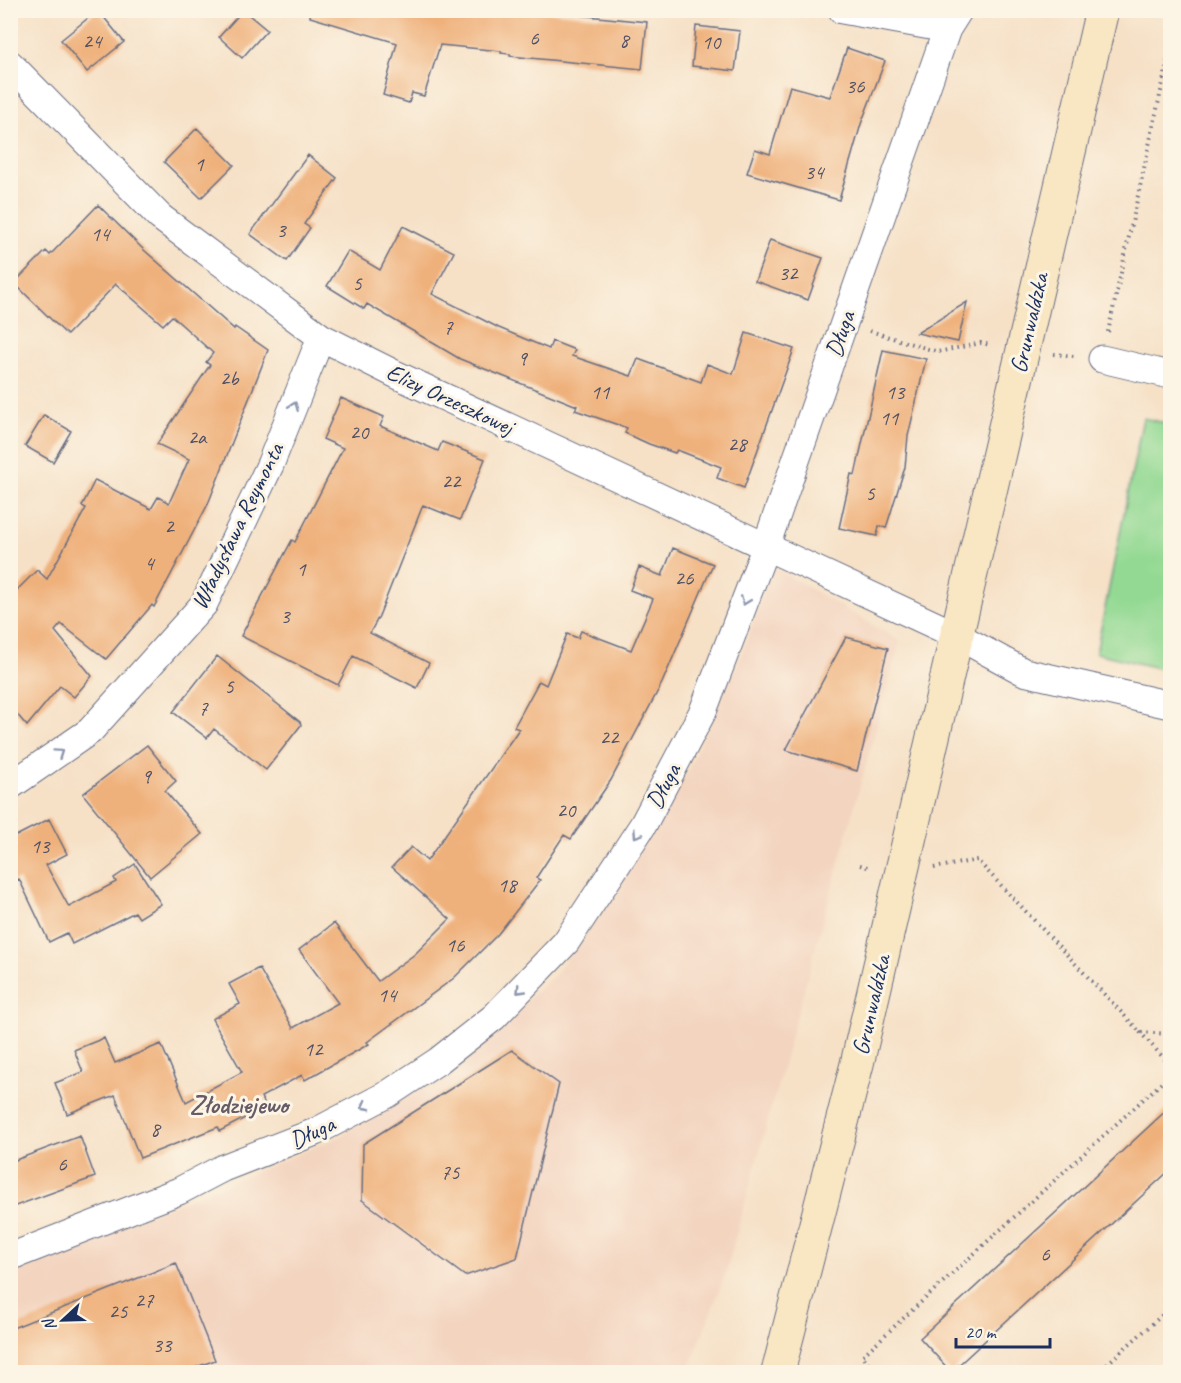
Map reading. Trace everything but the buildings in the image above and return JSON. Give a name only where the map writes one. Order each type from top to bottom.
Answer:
[{"type":"main road","name":"Grunwaldzka","points":[[778,1372],[857,1064],[1102,10]]},
{"type":"street","points":[[842,10],[953,20]]},
{"type":"street","name":"Długa","points":[[10,1257],[179,1191],[223,1168],[315,1132],[388,1094],[438,1061],[494,1017],[566,942],[643,825],[703,711],[766,546],[953,20]]},
{"type":"street","name":"Elizy Orzeszkowej","points":[[10,64],[160,217],[321,337],[408,380],[956,634]]},
{"type":"street","name":"Władysława Reymonta","points":[[10,786],[90,731],[204,604],[270,465],[321,337]]},
{"type":"street","points":[[1102,359],[1170,375]]},
{"type":"street","points":[[956,634],[1024,672],[1170,705]]},
{"type":"path","points":[[844,323],[938,352],[981,343],[1022,351],[1102,359],[1170,50]]},
{"type":"path","points":[[977,860],[1170,1065]]},
{"type":"path","points":[[1140,1032],[1170,1034]]},
{"type":"path","points":[[878,1372],[862,1356],[1170,1075]]},
{"type":"path","points":[[1098,1372],[1170,1308]]},
{"type":"path","points":[[210,1372],[231,1366],[235,1372]]},
{"type":"shaded area","points":[[773,567],[900,641],[726,1272],[688,1372],[11,1372],[11,1268],[215,1189],[339,1137],[451,1067],[556,974],[672,802],[737,666]]},
{"type":"green space","points":[[1143,418],[1170,424],[1170,671],[1096,653]]},
{"type":"district","name":"Złodziejewo","points":[[239,1104]]}]
